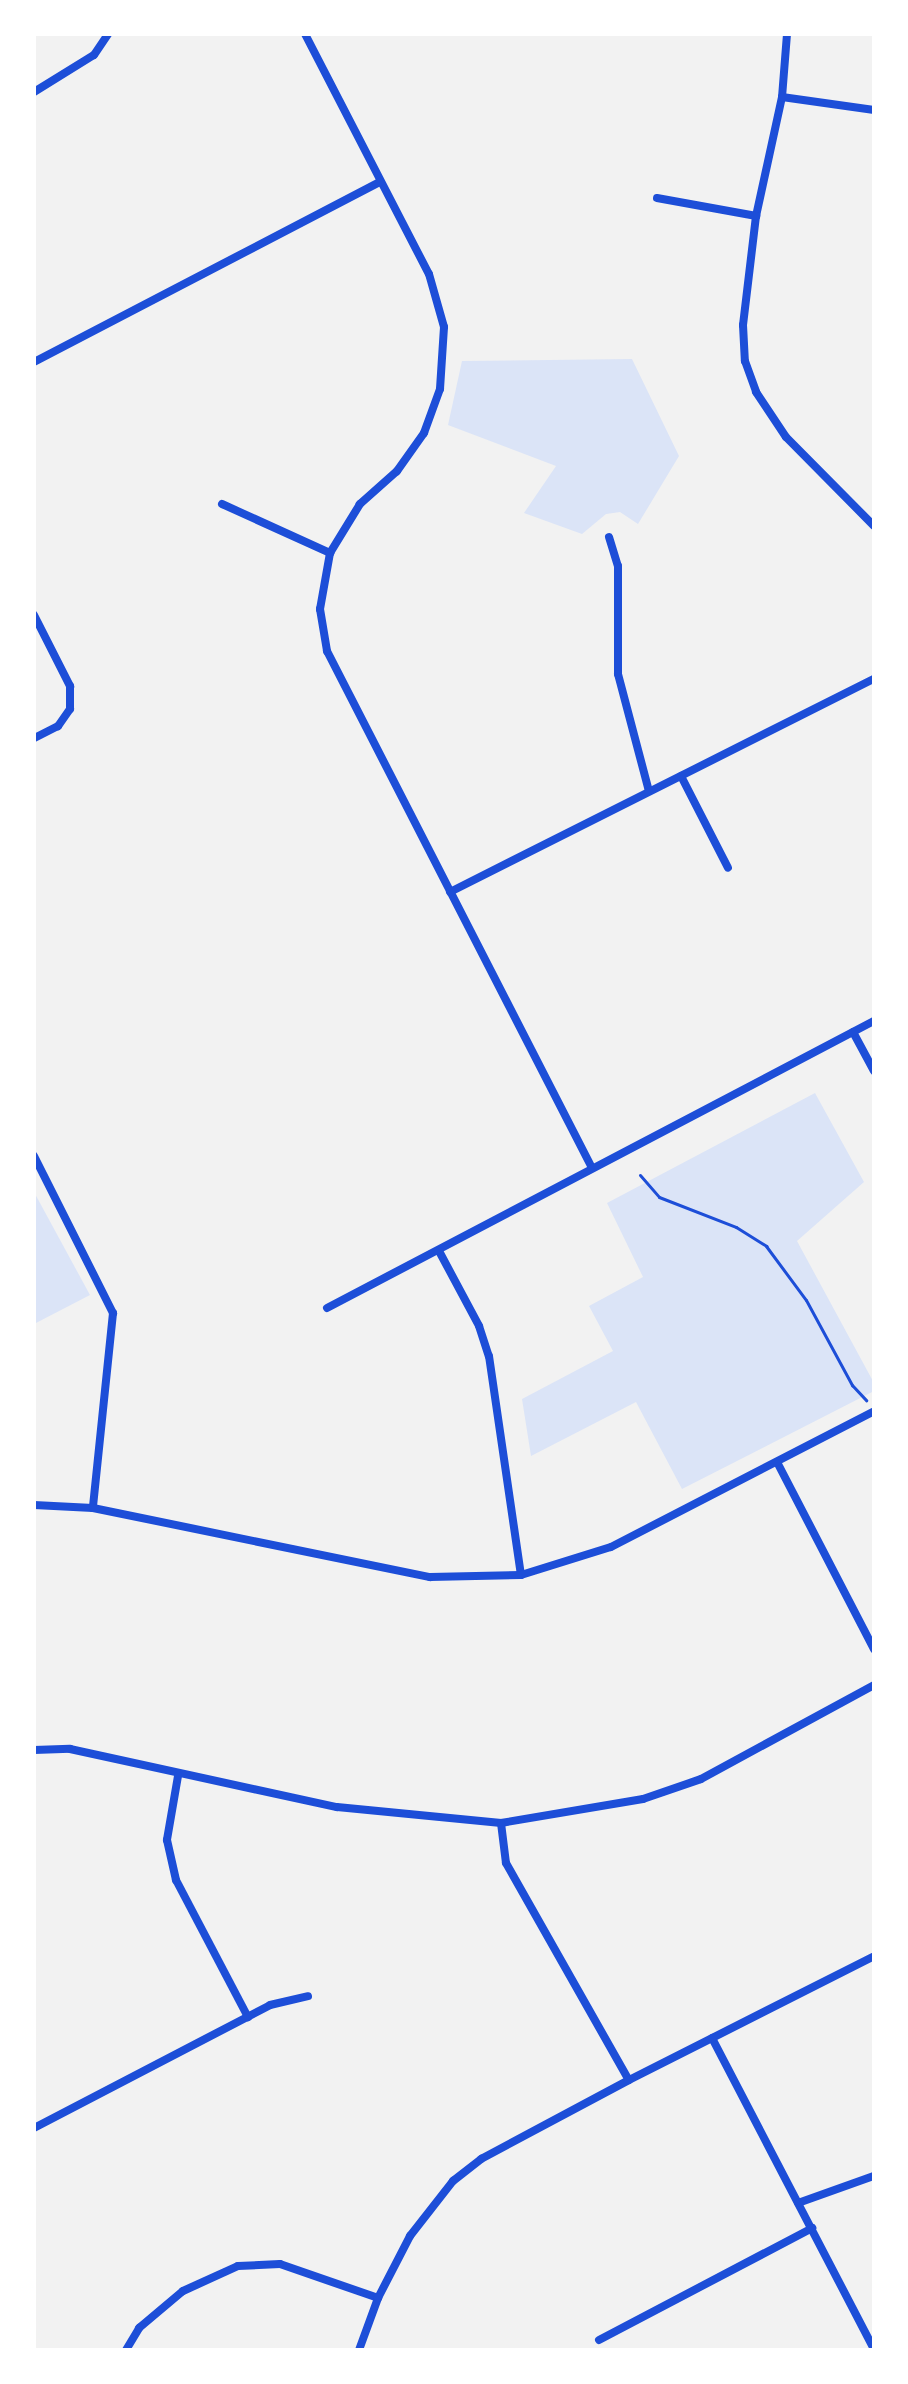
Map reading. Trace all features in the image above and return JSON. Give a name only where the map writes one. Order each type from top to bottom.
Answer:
[{"type":"street","points":[[34,92],[94,55],[108,34]]},
{"type":"street","points":[[305,34],[429,274],[444,327],[440,389],[424,433],[397,471],[360,504],[330,553],[320,609],[327,651],[592,1168]]},
{"type":"street","points":[[787,34],[782,97],[756,216],[743,325],[745,361],[756,392],[786,437],[874,526]]},
{"type":"street","points":[[782,97],[874,110]]},
{"type":"street","points":[[34,362],[380,182]]},
{"type":"street","points":[[657,198],[756,216]]},
{"type":"street","points":[[222,504],[330,553]]},
{"type":"street","points":[[609,537],[618,566],[618,674],[649,791]]},
{"type":"street","points":[[34,615],[70,686],[70,709],[58,726],[34,738]]},
{"type":"street","points":[[450,892],[874,679]]},
{"type":"street","points":[[681,776],[728,868]]},
{"type":"street","points":[[327,1308],[874,1021]]},
{"type":"street","points":[[853,1032],[874,1071]]},
{"type":"street","points":[[34,1156],[113,1313],[93,1508]]},
{"type":"street","points":[[439,1251],[479,1326],[489,1356],[521,1575]]},
{"type":"street","points":[[34,1505],[93,1508],[430,1577],[521,1575],[611,1547],[874,1409]]},
{"type":"street","points":[[777,1462],[874,1649]]},
{"type":"street","points":[[34,1750],[70,1749],[178,1776],[337,1807],[501,1823],[643,1799],[701,1779],[874,1685]]},
{"type":"street","points":[[178,1776],[167,1840],[176,1880],[248,2017]]},
{"type":"street","points":[[501,1823],[506,1863],[629,2080]]},
{"type":"street","points":[[359,2350],[378,2298],[410,2236],[453,2181],[481,2159],[874,1956]]},
{"type":"street","points":[[34,2128],[248,2017],[308,1996]]},
{"type":"street","points":[[712,2038],[874,2349]]},
{"type":"street","points":[[798,2203],[874,2176]]},
{"type":"street","points":[[599,2340],[812,2228]]},
{"type":"street","points":[[126,2350],[139,2328],[183,2291],[238,2266],[280,2264],[378,2298]]},
{"type":"path","points":[[640,1175],[659,1197],[736,1227],[766,1246],[806,1300],[852,1385],[874,1409]]},
{"type":"shaded area","points":[[632,359],[679,456],[638,524],[620,512],[606,514],[582,534],[524,513],[556,466],[448,425],[462,361]]},
{"type":"shaded area","points":[[815,1093],[864,1182],[797,1241],[874,1383],[874,1391],[682,1489],[636,1402],[531,1456],[522,1399],[613,1351],[589,1306],[643,1277],[607,1203]]},
{"type":"shaded area","points":[[34,1192],[90,1295],[34,1324]]}]
